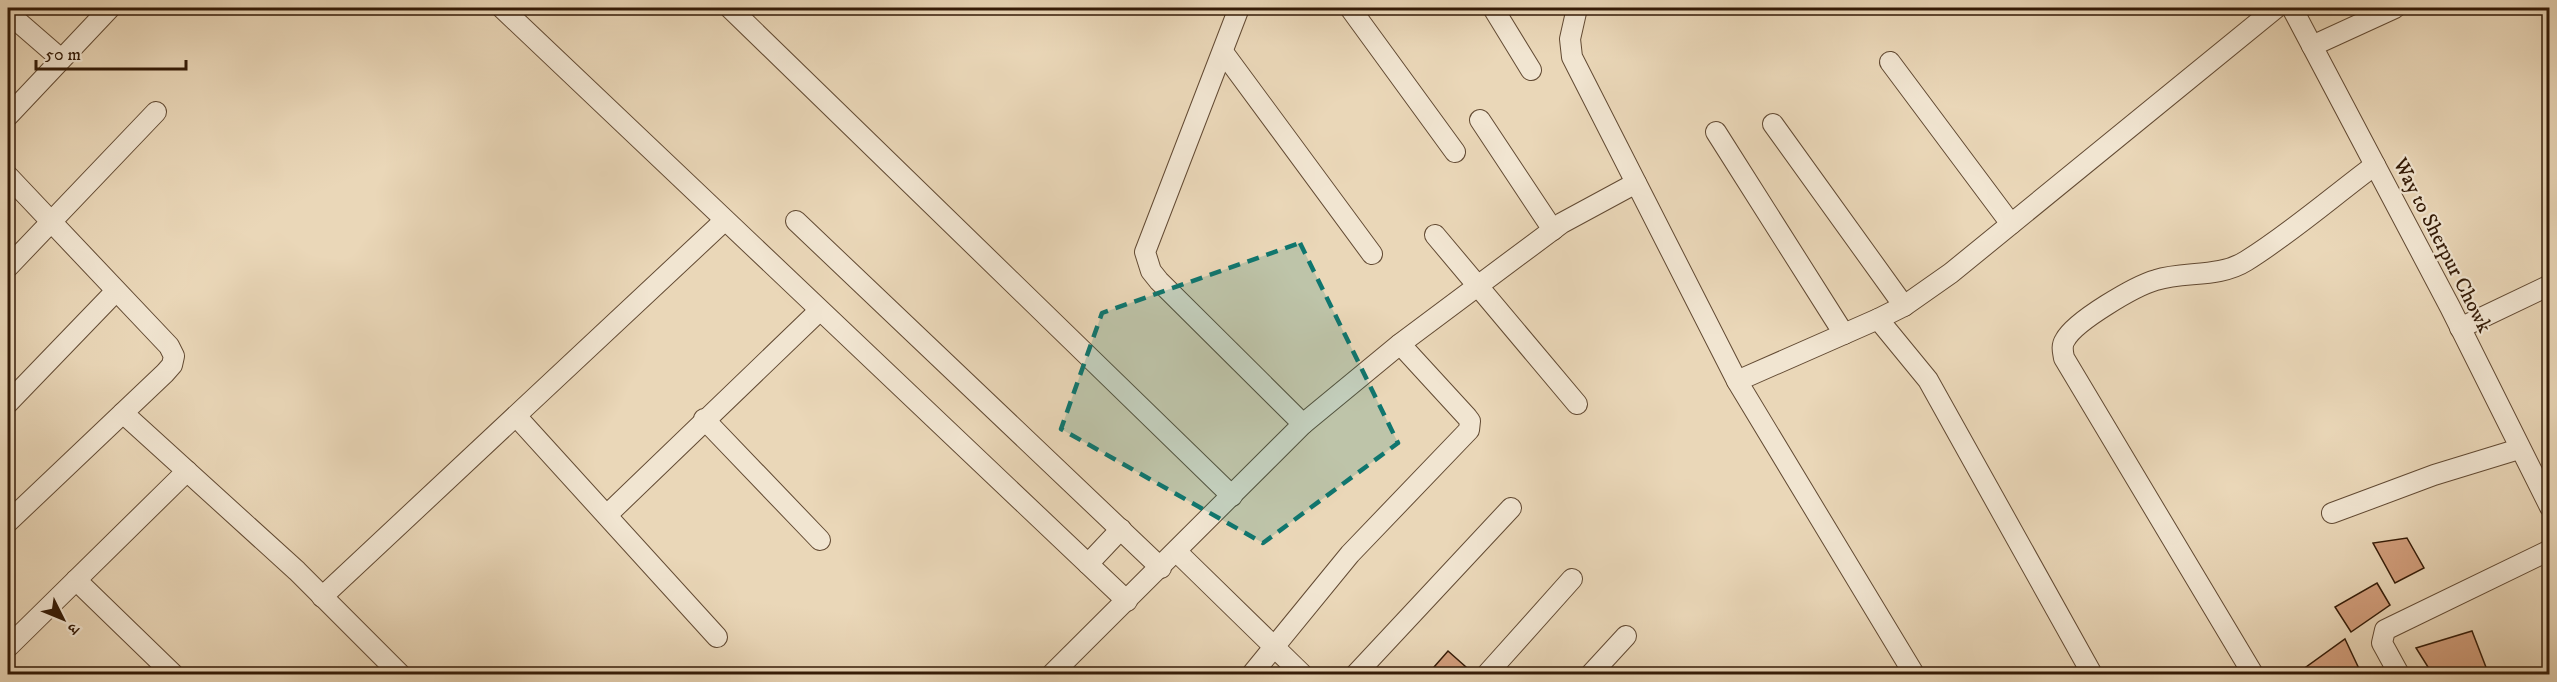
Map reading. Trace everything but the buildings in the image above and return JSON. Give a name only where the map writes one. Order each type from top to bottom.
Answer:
[{"type":"street","points":[[8,116],[110,8]]},
{"type":"street","points":[[502,8],[1127,601]]},
{"type":"street","points":[[730,8],[1232,496]]},
{"type":"street","points":[[1239,8],[1145,252],[1151,271],[1159,280],[1303,424]]},
{"type":"street","points":[[1350,8],[1455,152]]},
{"type":"street","points":[[1493,8],[1531,70]]},
{"type":"street","points":[[1577,8],[1570,39],[1572,57],[1737,381],[1914,675]]},
{"type":"street","points":[[1737,381],[1878,320],[1904,306],[1951,273],[2276,8]]},
{"type":"street","name":"Way to Sherpur Chowk","points":[[2292,8],[2460,328],[2550,507]]},
{"type":"street","points":[[2312,46],[2395,8]]},
{"type":"street","points":[[8,13],[61,59]]},
{"type":"street","points":[[1223,52],[1372,254]]},
{"type":"street","points":[[1890,62],[2011,224]]},
{"type":"street","points":[[8,267],[156,112]]},
{"type":"street","points":[[1480,120],[1553,230]]},
{"type":"street","points":[[1773,123],[1904,306]]},
{"type":"street","points":[[1716,132],[1844,334]]},
{"type":"street","points":[[2253,675],[2062,350],[2065,340],[2073,331],[2100,309],[2126,294],[2156,280],[2209,273],[2244,262],[2374,165]]},
{"type":"street","points":[[8,176],[169,346],[174,356],[165,373],[8,522]]},
{"type":"street","points":[[1052,675],[1303,424],[1400,344],[1553,230],[1636,183]]},
{"type":"street","points":[[322,597],[724,221]]},
{"type":"street","points":[[796,221],[1161,568]]},
{"type":"street","points":[[1435,235],[1576,404]]},
{"type":"street","points":[[2460,328],[2550,285]]},
{"type":"street","points":[[8,403],[116,291]]},
{"type":"street","points":[[607,515],[819,311]]},
{"type":"street","points":[[1878,320],[1928,380],[2092,675]]},
{"type":"street","points":[[1252,675],[1350,554],[1469,430],[1467,417],[1400,344]]},
{"type":"street","points":[[123,413],[322,597],[400,675]]},
{"type":"street","points":[[516,416],[717,637]]},
{"type":"street","points":[[705,419],[820,540]]},
{"type":"street","points":[[2332,513],[2433,475],[2519,449]]},
{"type":"street","points":[[8,647],[187,471]]},
{"type":"street","points":[[1356,675],[1511,508]]},
{"type":"street","points":[[1088,564],[1121,529]]},
{"type":"street","points":[[2399,675],[2382,643],[2385,630],[2550,550]]},
{"type":"street","points":[[1177,552],[1302,675]]},
{"type":"street","points":[[1487,675],[1572,579]]},
{"type":"street","points":[[76,580],[173,675]]},
{"type":"street","points":[[1591,675],[1626,636]]},
{"type":"highlighted area","points":[[1300,243],[1398,443],[1263,543],[1061,429],[1102,313]]}]
